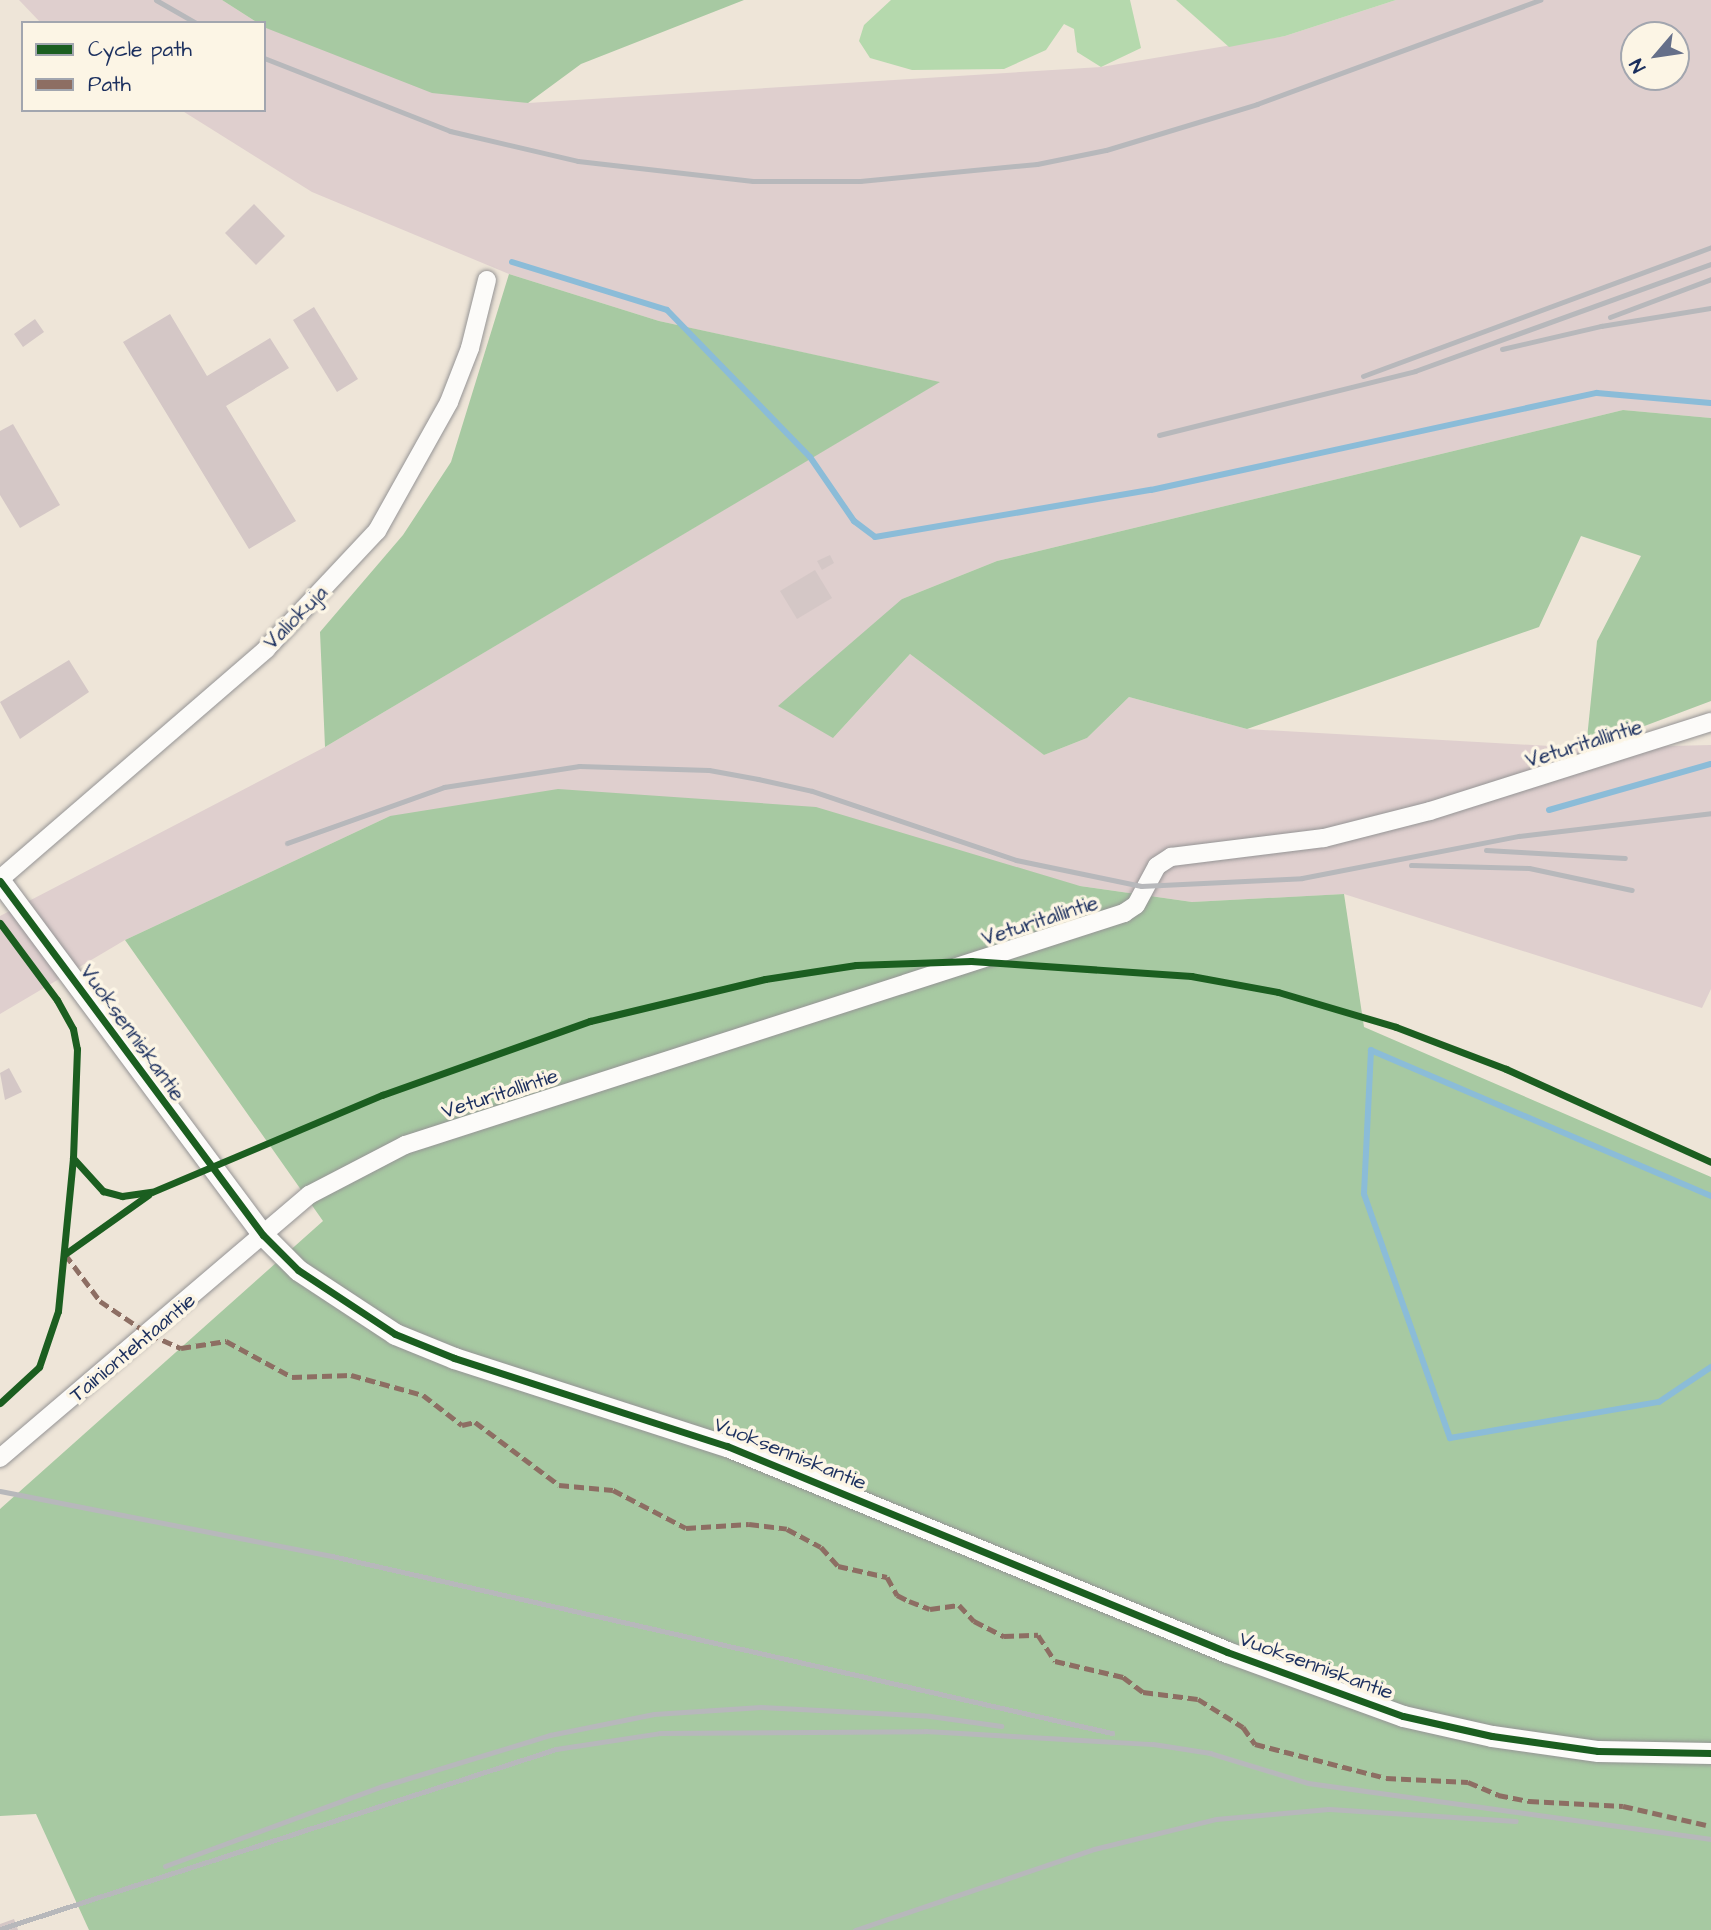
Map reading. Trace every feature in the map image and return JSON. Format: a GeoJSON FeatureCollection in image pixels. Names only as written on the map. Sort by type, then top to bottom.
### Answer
{"type":"FeatureCollection","features":[{"type":"Feature","properties":{"kind":"street","name":"Valiokuja"},"geometry":{"type":"LineString","coordinates":[[0,880],[266,649],[377,531],[449,402],[470,348],[486,280]]}},
{"type":"Feature","properties":{"kind":"street","name":"Veturitallintie"},"geometry":{"type":"LineString","coordinates":[[263,1235],[309,1195],[366,1163],[450,1128],[1124,913],[1136,905],[1157,866],[1171,857],[1337,835],[1430,811],[1711,722]]}},
{"type":"Feature","properties":{"kind":"street","name":"Vuoksenniskantie"},"geometry":{"type":"LineString","coordinates":[[0,880],[263,1235],[298,1270],[395,1334],[454,1357],[727,1446],[1227,1652],[1403,1716],[1492,1736],[1598,1751],[1711,1753]]}},
{"type":"Feature","properties":{"kind":"street","name":"Tainiontehtaantie"},"geometry":{"type":"LineString","coordinates":[[0,1458],[263,1235]]}},
{"type":"Feature","properties":{"kind":"shaded area"},"geometry":{"type":"Polygon","coordinates":[[[19,0],[222,0],[255,21],[39,21],[19,0]]]}},
{"type":"Feature","properties":{"kind":"shaded area"},"geometry":{"type":"Polygon","coordinates":[[[1396,0],[1711,0],[1711,418],[1623,410],[997,561],[902,599],[833,738],[910,654],[1044,755],[1087,738],[1129,697],[1247,729],[1586,748],[1711,745],[1711,989],[1702,1008],[1344,894],[1192,902],[1080,886],[390,816],[125,940],[0,1014],[0,916],[325,747],[939,382],[659,321],[509,274],[312,192],[184,112],[266,112],[266,28],[528,103],[1101,67],[1285,36],[1396,0]]]}},
{"type":"Feature","properties":{"kind":"green space"},"geometry":{"type":"Polygon","coordinates":[[[222,0],[744,0],[581,64],[528,103],[432,93],[266,28],[266,21],[255,21],[222,0]]]}},
{"type":"Feature","properties":{"kind":"green space"},"geometry":{"type":"Polygon","coordinates":[[[891,0],[1130,0],[1141,48],[1101,67],[1077,52],[1074,29],[1064,24],[1046,50],[1004,69],[912,70],[870,58],[859,41],[864,25],[891,0]]]}},
{"type":"Feature","properties":{"kind":"green space"},"geometry":{"type":"Polygon","coordinates":[[[1176,0],[1396,0],[1285,36],[1229,47],[1176,0]]]}},
{"type":"Feature","properties":{"kind":"green space"},"geometry":{"type":"Polygon","coordinates":[[[509,274],[659,321],[940,382],[325,747],[320,632],[403,535],[451,462],[509,274]]]}},
{"type":"Feature","properties":{"kind":"green space"},"geometry":{"type":"Polygon","coordinates":[[[1623,410],[1711,418],[1711,701],[1586,748],[1597,641],[1641,556],[1581,536],[1539,627],[1247,729],[1129,697],[1087,738],[1044,755],[910,654],[833,738],[778,706],[902,599],[997,561],[1623,410]]]}},
{"type":"Feature","properties":{"kind":"green space"},"geometry":{"type":"Polygon","coordinates":[[[558,789],[816,807],[1080,886],[1192,902],[1344,894],[1364,1027],[1711,1177],[1711,1930],[89,1930],[36,1814],[0,1816],[0,1509],[323,1221],[125,940],[390,816],[558,789]]]}},
{"type":"Feature","properties":{"kind":"building"},"geometry":{"type":"Polygon","coordinates":[[[254,204],[285,236],[256,265],[225,233],[254,204]]]}},
{"type":"Feature","properties":{"kind":"building"},"geometry":{"type":"Polygon","coordinates":[[[314,307],[358,379],[337,392],[293,320],[314,307]]]}},
{"type":"Feature","properties":{"kind":"building"},"geometry":{"type":"Polygon","coordinates":[[[170,314],[207,376],[270,338],[289,368],[226,406],[296,521],[249,549],[123,342],[170,314]]]}},
{"type":"Feature","properties":{"kind":"building"},"geometry":{"type":"Polygon","coordinates":[[[35,319],[44,332],[23,347],[14,334],[35,319]]]}},
{"type":"Feature","properties":{"kind":"building"},"geometry":{"type":"Polygon","coordinates":[[[13,424],[60,505],[20,528],[0,495],[0,431],[13,424]]]}},
{"type":"Feature","properties":{"kind":"building"},"geometry":{"type":"Polygon","coordinates":[[[830,555],[834,563],[822,570],[817,561],[830,555]]]}},
{"type":"Feature","properties":{"kind":"building"},"geometry":{"type":"Polygon","coordinates":[[[815,570],[832,598],[797,619],[780,591],[815,570]]]}},
{"type":"Feature","properties":{"kind":"building"},"geometry":{"type":"Polygon","coordinates":[[[69,660],[89,692],[20,739],[0,702],[69,660]]]}},
{"type":"Feature","properties":{"kind":"building"},"geometry":{"type":"Polygon","coordinates":[[[9,1068],[22,1092],[5,1100],[0,1073],[9,1068]]]}},
{"type":"Feature","properties":{"kind":"building"},"geometry":{"type":"Polygon","coordinates":[[[14,1919],[18,1930],[0,1930],[0,1924],[14,1919]]]}},
{"type":"Feature","properties":{"kind":"waterway"},"geometry":{"type":"LineString","coordinates":[[512,262],[667,310],[810,457],[854,521],[875,537],[1151,490],[1597,393],[1711,403]]}},
{"type":"Feature","properties":{"kind":"waterway"},"geometry":{"type":"LineString","coordinates":[[1549,810],[1711,764]]}},
{"type":"Feature","properties":{"kind":"waterway"},"geometry":{"type":"LineString","coordinates":[[1711,1196],[1371,1050],[1364,1194],[1450,1438],[1659,1402],[1711,1367]]}},
{"type":"Feature","properties":{"kind":"railway"},"geometry":{"type":"LineString","coordinates":[[156,0],[193,21]]}},
{"type":"Feature","properties":{"kind":"railway"},"geometry":{"type":"LineString","coordinates":[[266,59],[450,131],[578,161],[753,181],[860,181],[1037,164],[1106,150],[1257,104],[1540,0]]}},
{"type":"Feature","properties":{"kind":"railway"},"geometry":{"type":"LineString","coordinates":[[1363,376],[1711,247]]}},
{"type":"Feature","properties":{"kind":"railway"},"geometry":{"type":"LineString","coordinates":[[1159,435],[1415,371],[1711,264]]}},
{"type":"Feature","properties":{"kind":"railway"},"geometry":{"type":"LineString","coordinates":[[1610,317],[1711,279]]}},
{"type":"Feature","properties":{"kind":"railway"},"geometry":{"type":"LineString","coordinates":[[1502,349],[1601,326],[1711,308]]}},
{"type":"Feature","properties":{"kind":"railway"},"geometry":{"type":"LineString","coordinates":[[287,843],[444,787],[579,766],[709,770],[758,779],[812,791],[1016,860],[1141,886],[1302,878],[1519,836],[1711,813]]}},
{"type":"Feature","properties":{"kind":"railway"},"geometry":{"type":"LineString","coordinates":[[1486,850],[1625,858]]}},
{"type":"Feature","properties":{"kind":"railway"},"geometry":{"type":"LineString","coordinates":[[1411,865],[1529,868],[1632,890]]}},
{"type":"Feature","properties":{"kind":"railway"},"geometry":{"type":"LineString","coordinates":[[0,1491],[332,1556],[1112,1733]]}},
{"type":"Feature","properties":{"kind":"railway"},"geometry":{"type":"LineString","coordinates":[[165,1866],[383,1786],[550,1735],[654,1714],[761,1707],[930,1716],[1001,1726]]}},
{"type":"Feature","properties":{"kind":"railway"},"geometry":{"type":"LineString","coordinates":[[0,1929],[556,1749],[660,1733],[925,1731],[1153,1744],[1210,1753],[1308,1783],[1711,1839]]}},
{"type":"Feature","properties":{"kind":"railway"},"geometry":{"type":"LineString","coordinates":[[855,1930],[1094,1849],[1216,1819],[1329,1809],[1516,1821]]}},
{"type":"Feature","properties":{"kind":"marked path"},"geometry":{"type":"LineString","coordinates":[[65,1254],[100,1301],[149,1334],[181,1348],[226,1341],[292,1377],[351,1375],[423,1395],[462,1425],[475,1422],[559,1485],[613,1490],[686,1528],[749,1524],[787,1529],[821,1547],[838,1566],[887,1577],[897,1595],[909,1601],[930,1609],[959,1605],[974,1621],[1004,1636],[1038,1635],[1055,1661],[1123,1677],[1143,1692],[1198,1699],[1243,1727],[1255,1744],[1386,1778],[1468,1782],[1498,1795],[1529,1801],[1623,1806],[1711,1826]]}},
{"type":"Feature","properties":{"kind":"cycle path"},"geometry":{"type":"LineString","coordinates":[[0,881],[263,1235],[298,1270],[395,1334],[454,1358],[727,1446],[1227,1652],[1403,1716],[1492,1736],[1598,1751],[1711,1753]]}},
{"type":"Feature","properties":{"kind":"cycle path"},"geometry":{"type":"LineString","coordinates":[[0,923],[57,1000],[73,1029],[77,1049],[73,1158],[58,1311],[39,1367],[0,1403]]}},
{"type":"Feature","properties":{"kind":"cycle path"},"geometry":{"type":"LineString","coordinates":[[73,1158],[103,1191],[122,1196],[152,1192],[382,1095],[590,1021],[765,979],[856,965],[971,961],[1191,976],[1278,992],[1396,1027],[1506,1069],[1711,1162]]}},
{"type":"Feature","properties":{"kind":"cycle path"},"geometry":{"type":"LineString","coordinates":[[65,1254],[148,1195]]}}]}
